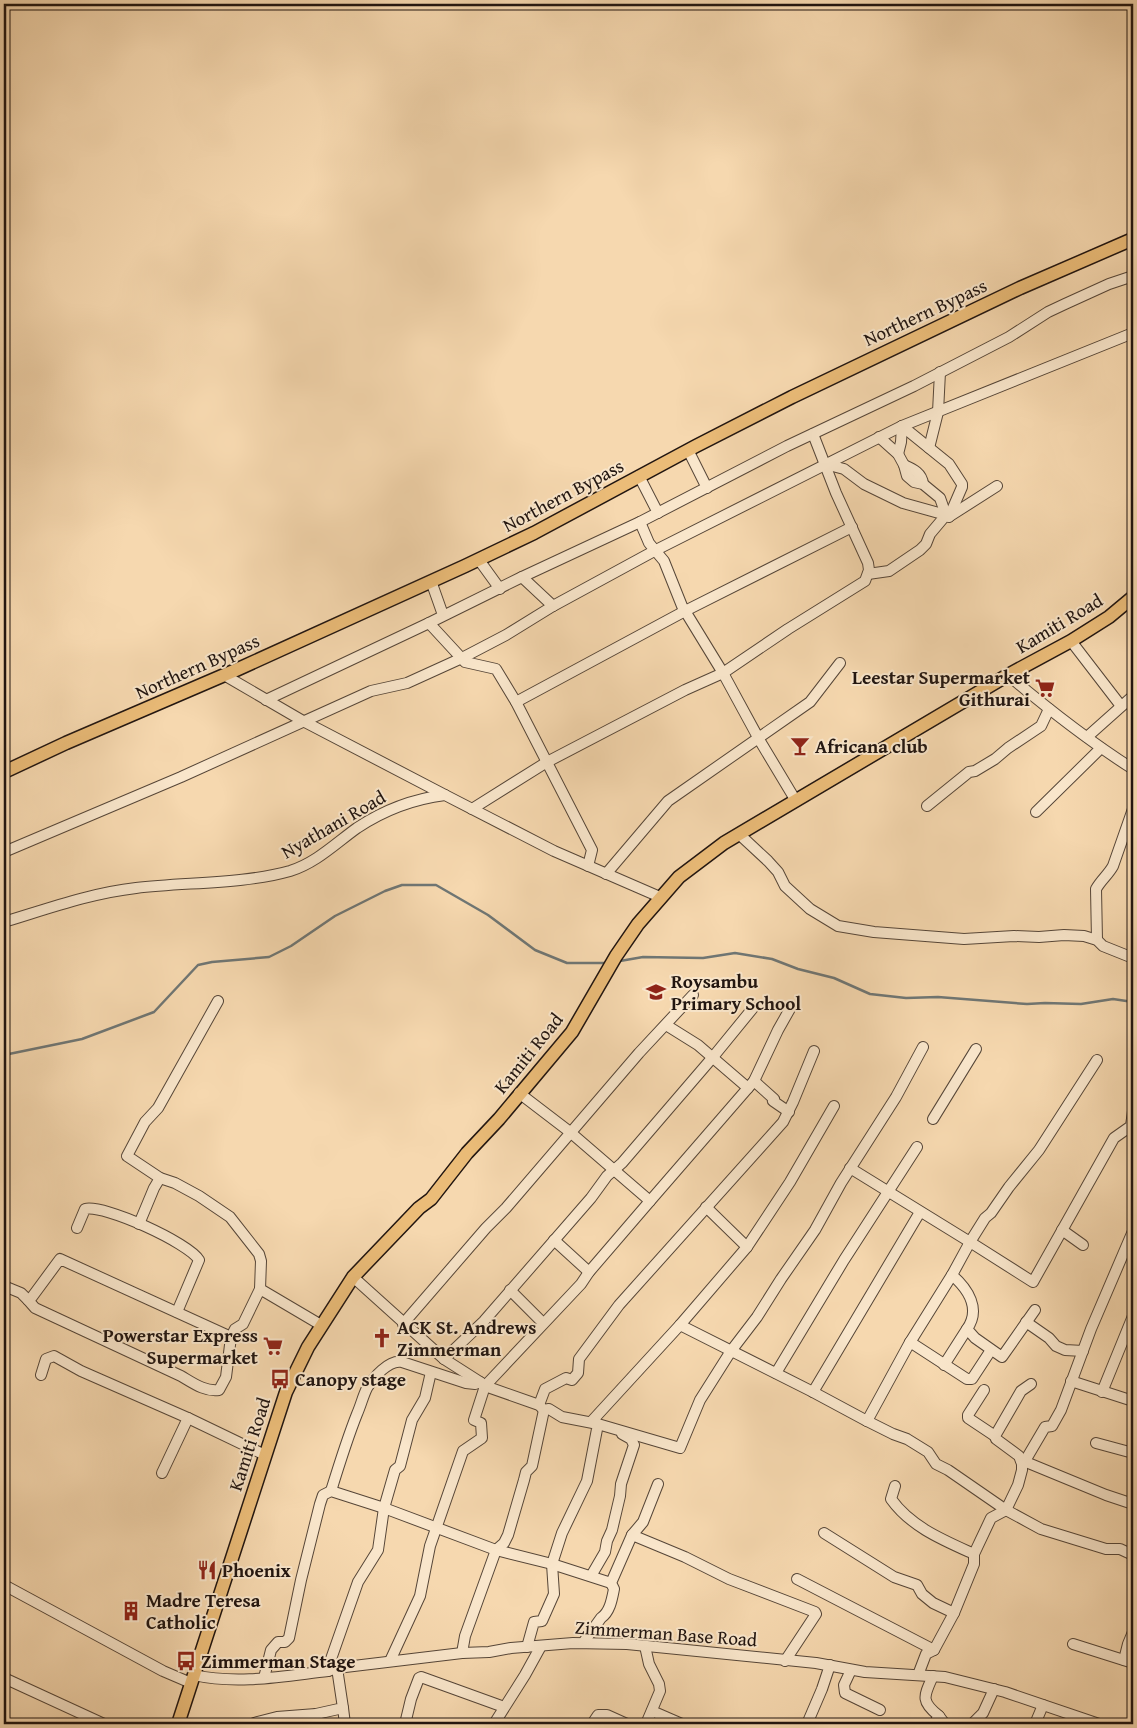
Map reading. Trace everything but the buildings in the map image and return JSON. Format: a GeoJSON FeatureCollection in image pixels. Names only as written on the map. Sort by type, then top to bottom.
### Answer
{"type":"FeatureCollection","features":[{"type":"Feature","properties":{"kind":"main road","name":"Northern Bypass"},"geometry":{"type":"LineString","coordinates":[[4,772],[479,560],[792,397],[1020,288],[1133,239]]}},
{"type":"Feature","properties":{"kind":"main road","name":"Kamiti Road"},"geometry":{"type":"LineString","coordinates":[[178,1724],[265,1456],[292,1378],[308,1347],[353,1277],[431,1199],[467,1153],[572,1032],[616,956],[660,897],[679,876],[702,858],[739,834],[1008,675],[1071,641],[1109,617],[1133,597]]}},
{"type":"Feature","properties":{"kind":"street"},"geometry":{"type":"LineString","coordinates":[[266,700],[640,522],[1009,337],[1048,312],[1109,284],[1133,276]]}},
{"type":"Feature","properties":{"kind":"street"},"geometry":{"type":"LineString","coordinates":[[4,852],[181,777],[370,691],[406,683],[462,658],[656,550],[879,437],[1133,333]]}},
{"type":"Feature","properties":{"kind":"street"},"geometry":{"type":"LineString","coordinates":[[929,448],[938,412],[940,372]]}},
{"type":"Feature","properties":{"kind":"street"},"geometry":{"type":"LineString","coordinates":[[902,426],[949,464],[962,484],[960,494],[948,516]]}},
{"type":"Feature","properties":{"kind":"street"},"geometry":{"type":"LineString","coordinates":[[898,454],[902,426]]}},
{"type":"Feature","properties":{"kind":"street"},"geometry":{"type":"LineString","coordinates":[[472,809],[548,762],[685,690],[723,673],[865,580],[868,574],[868,563],[813,434]]}},
{"type":"Feature","properties":{"kind":"street"},"geometry":{"type":"LineString","coordinates":[[879,437],[898,454],[907,476],[914,482],[923,484],[940,498],[948,516]]}},
{"type":"Feature","properties":{"kind":"street"},"geometry":{"type":"LineString","coordinates":[[688,450],[707,488]]}},
{"type":"Feature","properties":{"kind":"street"},"geometry":{"type":"LineString","coordinates":[[825,464],[844,469],[864,484],[903,503],[948,516]]}},
{"type":"Feature","properties":{"kind":"street"},"geometry":{"type":"LineString","coordinates":[[639,476],[658,513]]}},
{"type":"Feature","properties":{"kind":"street"},"geometry":{"type":"LineString","coordinates":[[868,574],[889,570],[920,550],[926,544],[930,534],[948,516],[997,486]]}},
{"type":"Feature","properties":{"kind":"street"},"geometry":{"type":"LineString","coordinates":[[640,522],[649,543],[664,561],[685,612],[723,673],[758,738],[796,801]]}},
{"type":"Feature","properties":{"kind":"street"},"geometry":{"type":"LineString","coordinates":[[516,702],[685,612],[852,527]]}},
{"type":"Feature","properties":{"kind":"street"},"geometry":{"type":"LineString","coordinates":[[479,560],[500,588]]}},
{"type":"Feature","properties":{"kind":"street"},"geometry":{"type":"LineString","coordinates":[[522,577],[553,606]]}},
{"type":"Feature","properties":{"kind":"street"},"geometry":{"type":"LineString","coordinates":[[431,581],[443,615]]}},
{"type":"Feature","properties":{"kind":"street"},"geometry":{"type":"LineString","coordinates":[[429,623],[465,662],[496,669],[548,762],[592,850],[588,866]]}},
{"type":"Feature","properties":{"kind":"street"},"geometry":{"type":"LineString","coordinates":[[1071,641],[1121,706]]}},
{"type":"Feature","properties":{"kind":"street"},"geometry":{"type":"LineString","coordinates":[[606,874],[668,801],[810,702],[840,663]]}},
{"type":"Feature","properties":{"kind":"street"},"geometry":{"type":"LineString","coordinates":[[224,675],[303,721],[554,851],[660,897]]}},
{"type":"Feature","properties":{"kind":"street"},"geometry":{"type":"LineString","coordinates":[[1008,675],[1100,748],[1133,769]]}},
{"type":"Feature","properties":{"kind":"street"},"geometry":{"type":"LineString","coordinates":[[1087,737],[1133,696]]}},
{"type":"Feature","properties":{"kind":"street"},"geometry":{"type":"LineString","coordinates":[[927,806],[969,772],[975,771],[995,759],[1041,726],[1049,709]]}},
{"type":"Feature","properties":{"kind":"street"},"geometry":{"type":"LineString","coordinates":[[1036,812],[1100,748]]}},
{"type":"Feature","properties":{"kind":"street","name":"Nyathani Road"},"geometry":{"type":"LineString","coordinates":[[4,922],[88,896],[155,886],[243,879],[293,870],[323,854],[382,813],[426,797],[445,795]]}},
{"type":"Feature","properties":{"kind":"street"},"geometry":{"type":"LineString","coordinates":[[1097,940],[1096,889],[1100,881],[1110,872],[1113,866],[1133,809]]}},
{"type":"Feature","properties":{"kind":"street"},"geometry":{"type":"LineString","coordinates":[[739,834],[768,861],[778,872],[785,886],[810,910],[838,926],[874,932],[964,939],[1014,936],[1038,937],[1064,934],[1084,936],[1097,940],[1103,946],[1133,958]]}},
{"type":"Feature","properties":{"kind":"street"},"geometry":{"type":"LineString","coordinates":[[403,1324],[639,1053],[693,996]]}},
{"type":"Feature","properties":{"kind":"street"},"geometry":{"type":"LineString","coordinates":[[4,1286],[21,1294],[35,1308],[203,1388],[212,1391],[219,1390],[226,1378],[231,1337],[235,1329],[243,1324],[260,1289],[262,1261],[259,1254],[230,1217],[199,1196],[175,1183],[160,1178],[129,1158],[128,1154],[145,1122],[158,1108],[218,1002]]}},
{"type":"Feature","properties":{"kind":"street"},"geometry":{"type":"LineString","coordinates":[[390,1661],[420,1596],[430,1546],[463,1451],[482,1438],[481,1423],[474,1420],[483,1384],[582,1284],[589,1272],[751,1085],[791,1007]]}},
{"type":"Feature","properties":{"kind":"street"},"geometry":{"type":"LineString","coordinates":[[444,1359],[484,1321],[613,1170],[622,1163],[713,1058],[753,1008]]}},
{"type":"Feature","properties":{"kind":"street"},"geometry":{"type":"LineString","coordinates":[[666,1025],[698,1045],[708,1055],[774,1099],[773,1101],[789,1112]]}},
{"type":"Feature","properties":{"kind":"street"},"geometry":{"type":"LineString","coordinates":[[353,1277],[444,1359],[483,1384],[541,1408],[549,1408],[562,1417],[595,1423],[680,1448],[700,1400],[731,1351],[758,1317],[780,1279],[815,1230],[850,1168],[896,1097],[923,1047]]}},
{"type":"Feature","properties":{"kind":"street"},"geometry":{"type":"LineString","coordinates":[[933,1118],[976,1049]]}},
{"type":"Feature","properties":{"kind":"street"},"geometry":{"type":"LineString","coordinates":[[462,1653],[465,1636],[496,1550],[504,1543],[508,1535],[526,1472],[532,1466],[545,1389],[566,1378],[572,1380],[578,1374],[579,1360],[608,1318],[632,1288],[783,1122],[814,1051]]}},
{"type":"Feature","properties":{"kind":"street"},"geometry":{"type":"LineString","coordinates":[[867,1421],[910,1342],[985,1218],[991,1213],[1039,1150],[1097,1060]]}},
{"type":"Feature","properties":{"kind":"street"},"geometry":{"type":"LineString","coordinates":[[519,1093],[570,1132],[650,1201]]}},
{"type":"Feature","properties":{"kind":"street"},"geometry":{"type":"LineString","coordinates":[[527,1646],[534,1622],[542,1621],[554,1594],[552,1564],[562,1534],[587,1481],[595,1423],[747,1247],[790,1182],[834,1106]]}},
{"type":"Feature","properties":{"kind":"street"},"geometry":{"type":"LineString","coordinates":[[850,1168],[1033,1282],[1114,1138],[1131,1126],[1133,1111]]}},
{"type":"Feature","properties":{"kind":"street"},"geometry":{"type":"LineString","coordinates":[[776,1373],[917,1147]]}},
{"type":"Feature","properties":{"kind":"street"},"geometry":{"type":"LineString","coordinates":[[139,1224],[160,1178]]}},
{"type":"Feature","properties":{"kind":"street"},"geometry":{"type":"LineString","coordinates":[[706,1207],[747,1247]]}},
{"type":"Feature","properties":{"kind":"street"},"geometry":{"type":"LineString","coordinates":[[77,1228],[85,1209],[99,1209],[139,1224],[188,1248],[199,1260],[177,1312]]}},
{"type":"Feature","properties":{"kind":"street"},"geometry":{"type":"LineString","coordinates":[[813,1392],[920,1212]]}},
{"type":"Feature","properties":{"kind":"street"},"geometry":{"type":"LineString","coordinates":[[1062,1230],[1083,1245]]}},
{"type":"Feature","properties":{"kind":"street"},"geometry":{"type":"LineString","coordinates":[[918,1675],[926,1654],[934,1650],[954,1613],[974,1564],[974,1554],[991,1518],[1006,1510],[1018,1484],[1023,1460],[1045,1427],[1052,1426],[1060,1410],[1133,1233]]}},
{"type":"Feature","properties":{"kind":"street"},"geometry":{"type":"LineString","coordinates":[[554,1240],[589,1272]]}},
{"type":"Feature","properties":{"kind":"street"},"geometry":{"type":"LineString","coordinates":[[28,1300],[60,1259],[231,1337]]}},
{"type":"Feature","properties":{"kind":"street"},"geometry":{"type":"LineString","coordinates":[[944,1365],[970,1325],[973,1308],[972,1300],[964,1286],[952,1275]]}},
{"type":"Feature","properties":{"kind":"street"},"geometry":{"type":"LineString","coordinates":[[260,1289],[321,1325]]}},
{"type":"Feature","properties":{"kind":"street"},"geometry":{"type":"LineString","coordinates":[[510,1290],[543,1323]]}},
{"type":"Feature","properties":{"kind":"street"},"geometry":{"type":"LineString","coordinates":[[967,1329],[975,1338],[1002,1357],[1035,1310]]}},
{"type":"Feature","properties":{"kind":"street"},"geometry":{"type":"LineString","coordinates":[[1102,1392],[1133,1316]]}},
{"type":"Feature","properties":{"kind":"street"},"geometry":{"type":"LineString","coordinates":[[1026,1322],[1049,1338],[1056,1346],[1065,1350],[1083,1351]]}},
{"type":"Feature","properties":{"kind":"street"},"geometry":{"type":"LineString","coordinates":[[680,1325],[906,1439],[928,1452],[936,1464],[948,1470],[1006,1510],[1041,1530],[1106,1549],[1120,1549],[1133,1555]]}},
{"type":"Feature","properties":{"kind":"street"},"geometry":{"type":"LineString","coordinates":[[910,1342],[967,1380],[972,1379],[991,1350]]}},
{"type":"Feature","properties":{"kind":"street"},"geometry":{"type":"LineString","coordinates":[[41,1375],[46,1359],[54,1356],[80,1371],[188,1418],[265,1456]]}},
{"type":"Feature","properties":{"kind":"street"},"geometry":{"type":"LineString","coordinates":[[264,1678],[271,1650],[278,1642],[285,1642],[289,1638],[320,1504],[323,1495],[331,1490],[347,1440],[372,1381],[388,1366],[397,1361],[471,1384],[483,1384]]}},
{"type":"Feature","properties":{"kind":"street"},"geometry":{"type":"LineString","coordinates":[[345,1724],[331,1659],[358,1582],[378,1550],[384,1508],[395,1470],[400,1466],[412,1420],[425,1398],[431,1372]]}},
{"type":"Feature","properties":{"kind":"street"},"geometry":{"type":"LineString","coordinates":[[1071,1381],[1133,1401]]}},
{"type":"Feature","properties":{"kind":"street"},"geometry":{"type":"LineString","coordinates":[[995,1436],[1021,1391],[1031,1384]]}},
{"type":"Feature","properties":{"kind":"street"},"geometry":{"type":"LineString","coordinates":[[984,1390],[968,1418],[995,1436],[996,1439],[1023,1460],[1106,1495],[1133,1504]]}},
{"type":"Feature","properties":{"kind":"street"},"geometry":{"type":"LineString","coordinates":[[162,1473],[188,1418]]}},
{"type":"Feature","properties":{"kind":"street"},"geometry":{"type":"LineString","coordinates":[[590,1576],[605,1552],[620,1496],[621,1484],[634,1445],[626,1436],[595,1423]]}},
{"type":"Feature","properties":{"kind":"street"},"geometry":{"type":"LineString","coordinates":[[1096,1443],[1133,1453]]}},
{"type":"Feature","properties":{"kind":"street"},"geometry":{"type":"LineString","coordinates":[[611,1583],[632,1535],[643,1522],[658,1484]]}},
{"type":"Feature","properties":{"kind":"street"},"geometry":{"type":"LineString","coordinates":[[895,1486],[891,1499],[913,1522],[945,1541],[974,1554]]}},
{"type":"Feature","properties":{"kind":"street"},"geometry":{"type":"LineString","coordinates":[[331,1490],[496,1550],[552,1564],[611,1583],[614,1589],[610,1606],[582,1643]]}},
{"type":"Feature","properties":{"kind":"street"},"geometry":{"type":"LineString","coordinates":[[824,1533],[894,1577],[916,1585],[922,1594],[933,1603],[954,1613]]}},
{"type":"Feature","properties":{"kind":"street"},"geometry":{"type":"LineString","coordinates":[[632,1535],[685,1557],[729,1579],[815,1612],[816,1614],[786,1660]]}},
{"type":"Feature","properties":{"kind":"street"},"geometry":{"type":"LineString","coordinates":[[797,1578],[934,1650]]}},
{"type":"Feature","properties":{"kind":"street","name":"Zimmerman Base Road"},"geometry":{"type":"LineString","coordinates":[[4,1585],[163,1671],[193,1679],[241,1680],[264,1678],[390,1661],[489,1652],[527,1646],[582,1643],[646,1646],[830,1665],[851,1670],[945,1677],[994,1689],[1099,1724]]}},
{"type":"Feature","properties":{"kind":"street"},"geometry":{"type":"LineString","coordinates":[[1073,1644],[1128,1662],[1128,1644],[1133,1632]]}},
{"type":"Feature","properties":{"kind":"street"},"geometry":{"type":"LineString","coordinates":[[494,1724],[541,1646]]}},
{"type":"Feature","properties":{"kind":"street"},"geometry":{"type":"LineString","coordinates":[[646,1646],[649,1664],[660,1684],[660,1691],[646,1724]]}},
{"type":"Feature","properties":{"kind":"street"},"geometry":{"type":"LineString","coordinates":[[807,1724],[830,1665]]}},
{"type":"Feature","properties":{"kind":"street"},"geometry":{"type":"LineString","coordinates":[[851,1670],[844,1685],[845,1693],[880,1710]]}},
{"type":"Feature","properties":{"kind":"street"},"geometry":{"type":"LineString","coordinates":[[933,1676],[924,1698],[936,1720],[945,1724]]}},
{"type":"Feature","properties":{"kind":"street"},"geometry":{"type":"LineString","coordinates":[[405,1724],[411,1699],[421,1677],[504,1707]]}},
{"type":"Feature","properties":{"kind":"street"},"geometry":{"type":"LineString","coordinates":[[4,1678],[104,1724]]}},
{"type":"Feature","properties":{"kind":"street"},"geometry":{"type":"LineString","coordinates":[[972,1724],[983,1713],[994,1689]]}},
{"type":"Feature","properties":{"kind":"street"},"geometry":{"type":"LineString","coordinates":[[1035,1724],[1043,1705]]}},
{"type":"Feature","properties":{"kind":"street"},"geometry":{"type":"LineString","coordinates":[[254,1723],[277,1717],[315,1719],[343,1708]]}},
{"type":"Feature","properties":{"kind":"street"},"geometry":{"type":"LineString","coordinates":[[652,1712],[682,1724]]}},
{"type":"Feature","properties":{"kind":"street"},"geometry":{"type":"LineString","coordinates":[[592,1724],[598,1715],[602,1714],[627,1724]]}},
{"type":"Feature","properties":{"kind":"waterway"},"geometry":{"type":"LineString","coordinates":[[4,1055],[82,1039],[154,1012],[198,965],[269,957],[291,946],[335,916],[385,891],[402,885],[436,885],[488,915],[535,950],[567,963],[604,963]]}},
{"type":"Feature","properties":{"kind":"waterway"},"geometry":{"type":"LineString","coordinates":[[620,961],[643,957],[703,958],[735,953],[772,959],[798,969],[834,978],[870,994],[906,998],[938,997],[1027,1004],[1081,1004],[1113,999],[1133,1002]]}},
{"type":"Feature","properties":{"kind":"place","name":"Leestar Supermarket Githurai"},"geometry":{"type":"Point","coordinates":[1045,688]}},
{"type":"Feature","properties":{"kind":"place","name":"Africana club"},"geometry":{"type":"Point","coordinates":[800,746]}},
{"type":"Feature","properties":{"kind":"place","name":"Roysambu Primary School"},"geometry":{"type":"Point","coordinates":[656,992]}},
{"type":"Feature","properties":{"kind":"place","name":"ACK St. Andrews Zimmerman"},"geometry":{"type":"Point","coordinates":[382,1338]}},
{"type":"Feature","properties":{"kind":"place","name":"Powerstar Express Supermarket"},"geometry":{"type":"Point","coordinates":[273,1346]}},
{"type":"Feature","properties":{"kind":"place","name":"Canopy stage"},"geometry":{"type":"Point","coordinates":[280,1379]}},
{"type":"Feature","properties":{"kind":"place","name":"Phoenix"},"geometry":{"type":"Point","coordinates":[207,1570]}},
{"type":"Feature","properties":{"kind":"place","name":"Madre Teresa Catholic"},"geometry":{"type":"Point","coordinates":[131,1611]}},
{"type":"Feature","properties":{"kind":"place","name":"Zimmerman Stage"},"geometry":{"type":"Point","coordinates":[186,1661]}}]}
